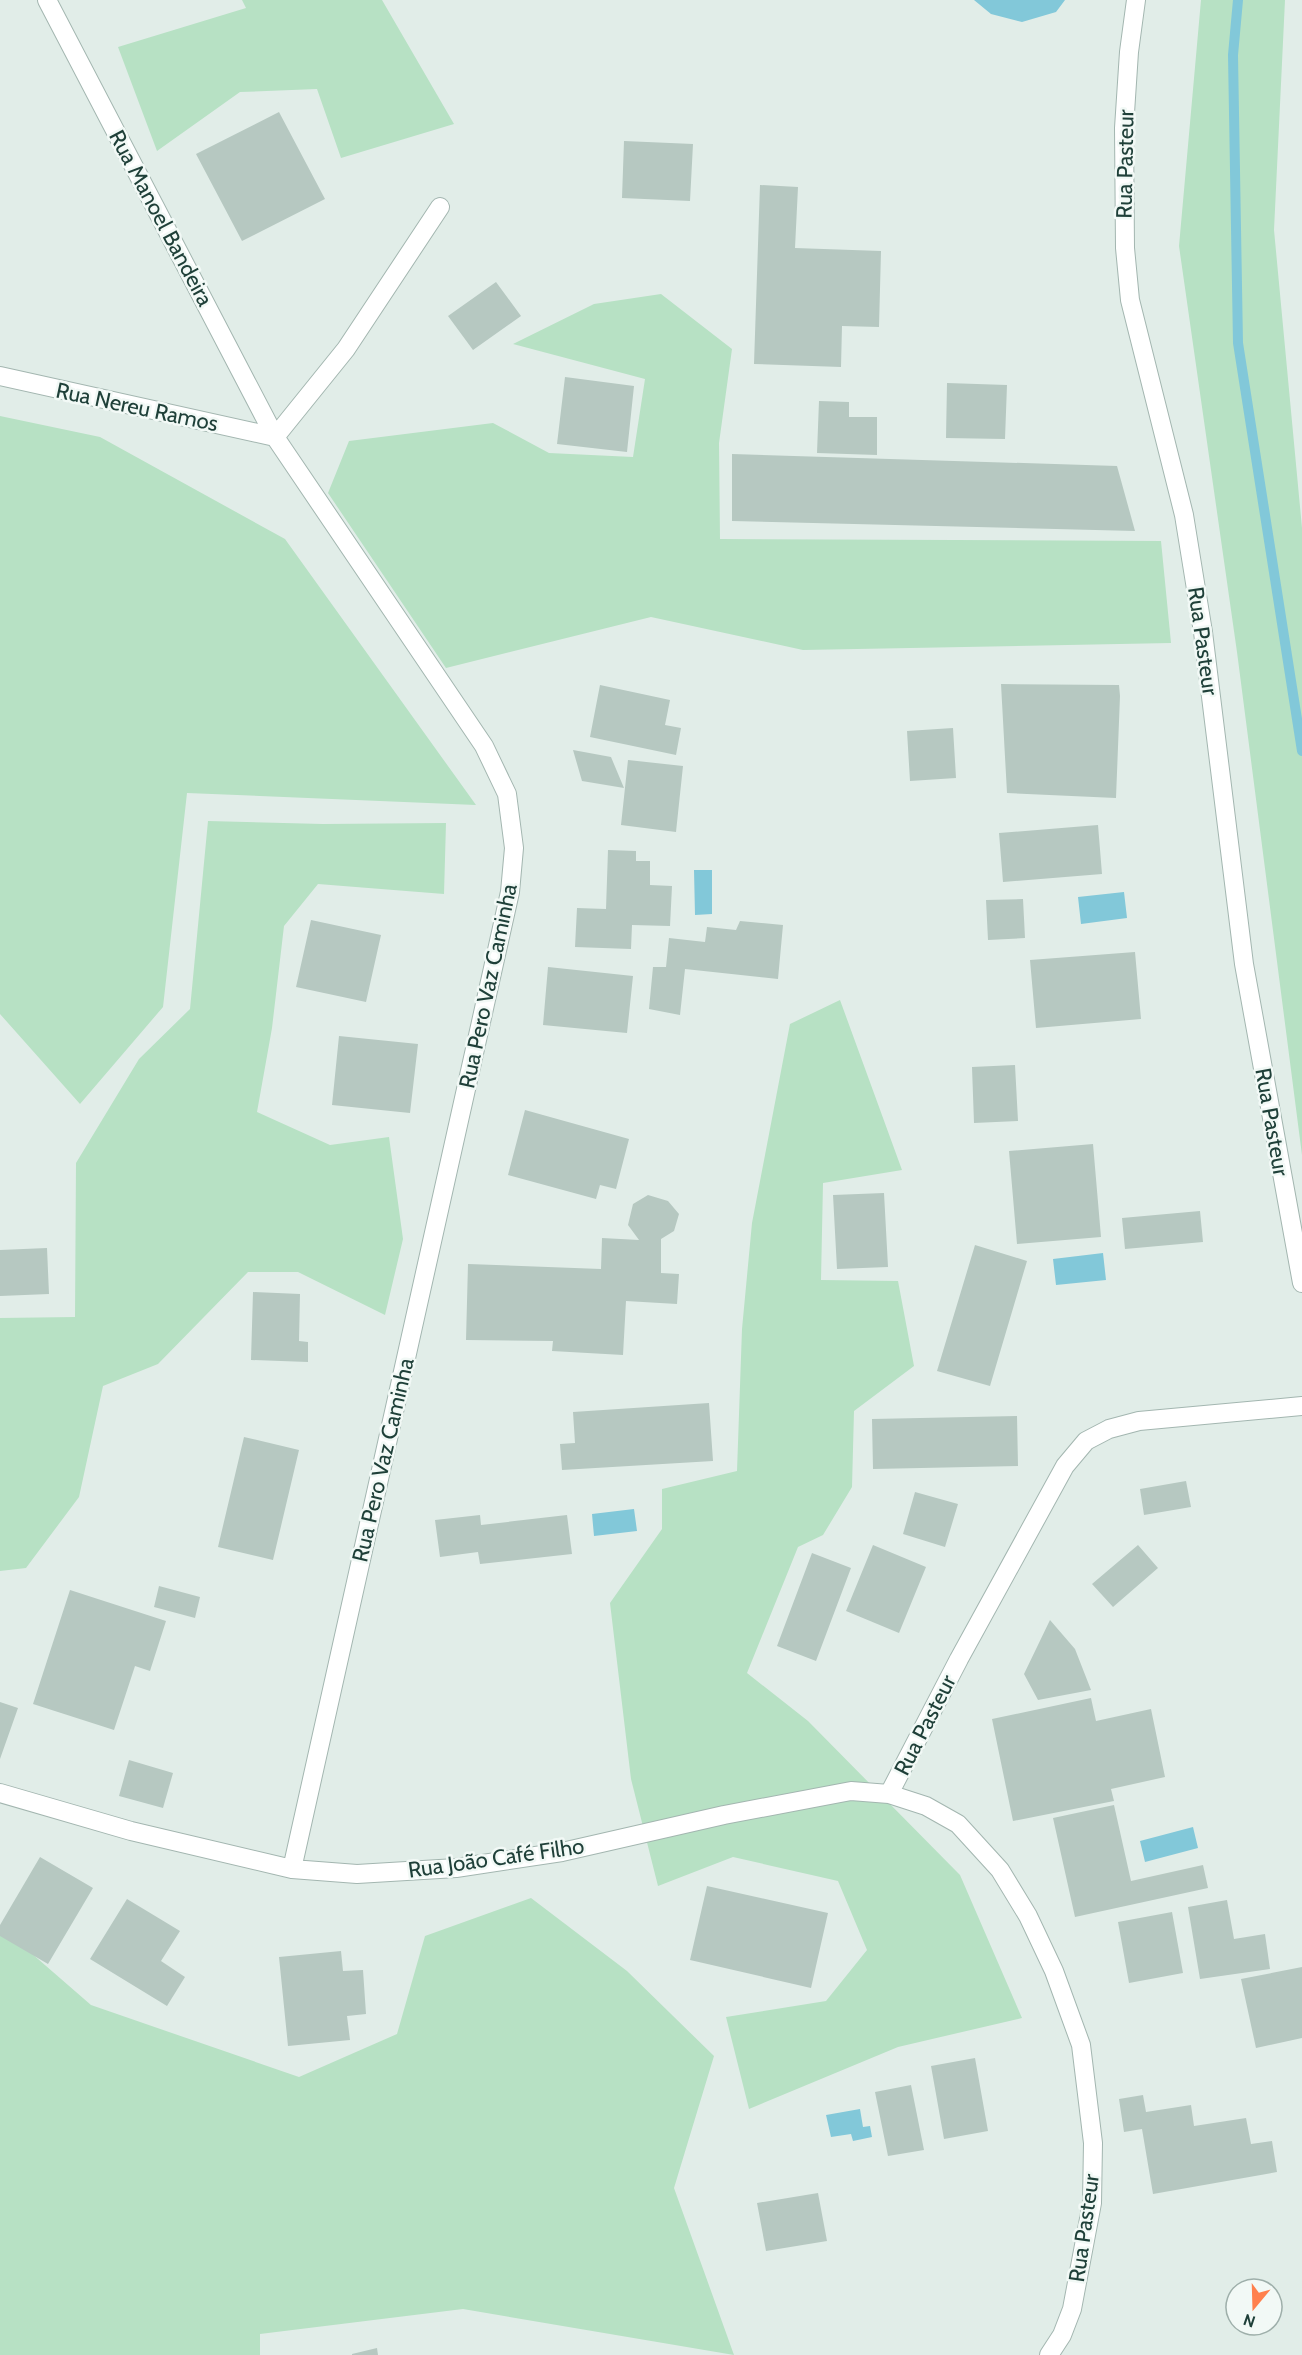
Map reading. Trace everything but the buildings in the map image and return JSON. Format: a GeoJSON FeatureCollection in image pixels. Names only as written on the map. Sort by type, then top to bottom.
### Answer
{"type":"FeatureCollection","features":[{"type":"Feature","properties":{"kind":"street","name":"Rua Manoel Bandeira"},"geometry":{"type":"LineString","coordinates":[[46,0],[274,437]]}},
{"type":"Feature","properties":{"kind":"street","name":"Rua Pasteur"},"geometry":{"type":"LineString","coordinates":[[1136,0],[1129,52],[1124,128],[1125,248],[1130,300],[1184,514],[1203,632],[1244,964],[1302,1283]]}},
{"type":"Feature","properties":{"kind":"street"},"geometry":{"type":"LineString","coordinates":[[274,437],[346,349],[440,207]]}},
{"type":"Feature","properties":{"kind":"street","name":"Rua Nereu Ramos"},"geometry":{"type":"LineString","coordinates":[[0,376],[274,437]]}},
{"type":"Feature","properties":{"kind":"street","name":"Rua Pero Vaz Caminha"},"geometry":{"type":"LineString","coordinates":[[274,437],[484,746],[507,794],[514,848],[510,892],[292,1869]]}},
{"type":"Feature","properties":{"kind":"street","name":"Rua Pasteur"},"geometry":{"type":"LineString","coordinates":[[1049,2355],[1062,2335],[1072,2309],[1092,2204],[1093,2143],[1081,2045],[1054,1971],[1028,1917],[1000,1870],[958,1824],[926,1806],[889,1794],[959,1659],[1059,1476],[1086,1441],[1109,1429],[1139,1421],[1302,1406]]}},
{"type":"Feature","properties":{"kind":"street","name":"Rua João Café Filho"},"geometry":{"type":"LineString","coordinates":[[0,1793],[131,1831],[292,1869],[357,1874],[456,1868],[562,1852],[724,1815],[851,1791],[889,1794]]}},
{"type":"Feature","properties":{"kind":"green space"},"geometry":{"type":"Polygon","coordinates":[[[242,0],[382,0],[454,124],[341,158],[317,89],[240,92],[157,151],[118,47],[246,8],[242,0]]]}},
{"type":"Feature","properties":{"kind":"green space"},"geometry":{"type":"Polygon","coordinates":[[[1201,0],[1285,0],[1274,230],[1302,528],[1302,1155],[1237,652],[1179,246],[1201,0]]]}},
{"type":"Feature","properties":{"kind":"green space"},"geometry":{"type":"Polygon","coordinates":[[[661,294],[732,349],[719,443],[720,539],[1161,541],[1171,643],[803,650],[651,617],[446,668],[328,493],[349,441],[493,423],[549,453],[633,457],[645,379],[513,344],[594,304],[661,294]]]}},
{"type":"Feature","properties":{"kind":"green space"},"geometry":{"type":"Polygon","coordinates":[[[0,416],[100,437],[285,539],[476,805],[187,793],[163,1007],[80,1104],[0,1014],[0,416]]]}},
{"type":"Feature","properties":{"kind":"green space"},"geometry":{"type":"Polygon","coordinates":[[[208,821],[323,824],[446,823],[444,894],[318,884],[284,926],[272,1028],[257,1112],[330,1145],[389,1137],[403,1239],[385,1315],[298,1272],[248,1272],[158,1364],[103,1386],[79,1497],[26,1568],[0,1571],[0,1318],[75,1317],[76,1163],[139,1059],[190,1009],[208,821]]]}},
{"type":"Feature","properties":{"kind":"green space"},"geometry":{"type":"Polygon","coordinates":[[[840,1000],[902,1170],[823,1183],[821,1280],[898,1281],[914,1366],[854,1411],[852,1487],[823,1535],[798,1547],[747,1673],[808,1721],[960,1875],[1022,2018],[898,2047],[749,2109],[726,2017],[826,2001],[867,1950],[838,1881],[733,1857],[658,1886],[631,1779],[610,1603],[662,1529],[662,1489],[737,1471],[742,1329],[752,1223],[790,1024],[840,1000]]]}},
{"type":"Feature","properties":{"kind":"green space"},"geometry":{"type":"Polygon","coordinates":[[[531,1898],[627,1971],[714,2056],[674,2188],[734,2355],[463,2309],[260,2334],[260,2355],[0,2355],[0,1926],[91,2005],[299,2077],[397,2034],[425,1936],[531,1898]]]}},
{"type":"Feature","properties":{"kind":"water"},"geometry":{"type":"Polygon","coordinates":[[[974,0],[1065,0],[1056,12],[1022,22],[991,14],[974,0]]]}},
{"type":"Feature","properties":{"kind":"water"},"geometry":{"type":"Polygon","coordinates":[[[694,870],[712,870],[712,914],[695,915],[694,870]]]}},
{"type":"Feature","properties":{"kind":"water"},"geometry":{"type":"Polygon","coordinates":[[[1124,892],[1127,918],[1081,924],[1078,897],[1124,892]]]}},
{"type":"Feature","properties":{"kind":"water"},"geometry":{"type":"Polygon","coordinates":[[[1103,1253],[1106,1280],[1056,1285],[1053,1259],[1103,1253]]]}},
{"type":"Feature","properties":{"kind":"water"},"geometry":{"type":"Polygon","coordinates":[[[634,1509],[637,1531],[594,1536],[592,1514],[634,1509]]]}},
{"type":"Feature","properties":{"kind":"water"},"geometry":{"type":"Polygon","coordinates":[[[1193,1827],[1198,1848],[1145,1862],[1140,1841],[1193,1827]]]}},
{"type":"Feature","properties":{"kind":"water"},"geometry":{"type":"Polygon","coordinates":[[[860,2109],[863,2127],[870,2126],[872,2137],[853,2141],[851,2134],[831,2137],[826,2115],[860,2109]]]}},
{"type":"Feature","properties":{"kind":"waterway"},"geometry":{"type":"LineString","coordinates":[[1238,0],[1233,55],[1238,343],[1302,751]]}}]}
